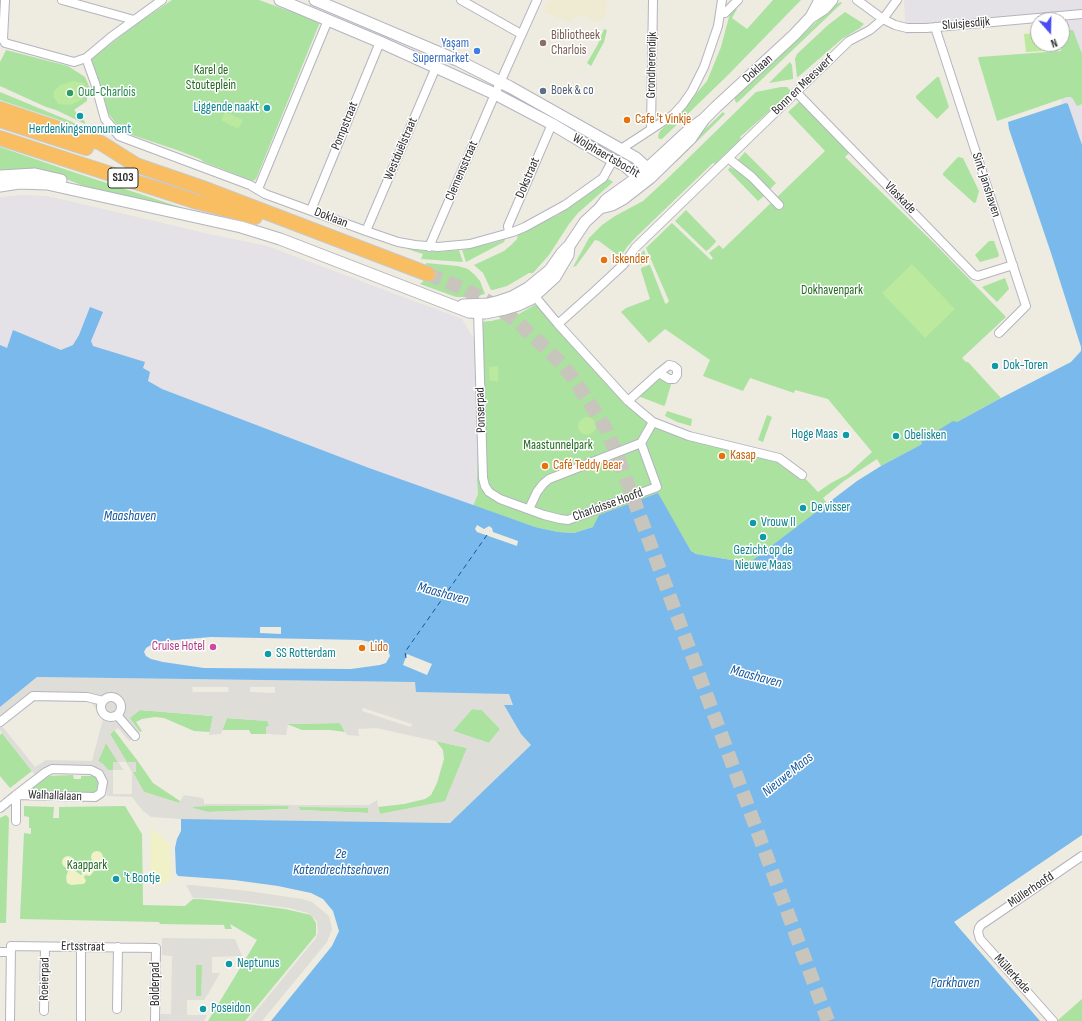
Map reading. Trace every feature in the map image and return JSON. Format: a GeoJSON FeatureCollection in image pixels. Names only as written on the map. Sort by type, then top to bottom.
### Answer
{"type":"FeatureCollection","features":[{"type":"Feature","properties":{"kind":"highway","name":"Doklaan"},"geometry":{"type":"LineString","coordinates":[[0,109],[101,143],[136,165],[200,187],[427,277],[248,214],[194,201],[0,138]]}},
{"type":"Feature","properties":{"kind":"highway"},"geometry":{"type":"LineString","coordinates":[[0,120],[136,165]]}},
{"type":"Feature","properties":{"kind":"highway"},"geometry":{"type":"LineString","coordinates":[[0,128],[182,189],[248,214]]}},
{"type":"Feature","properties":{"kind":"main road","name":"Wolphaertsbocht"},"geometry":{"type":"LineString","coordinates":[[280,0],[380,42],[495,94],[552,124],[630,169],[638,177]]}},
{"type":"Feature","properties":{"kind":"main road","name":"Wolphaertsbocht"},"geometry":{"type":"LineString","coordinates":[[315,0],[459,61],[636,158],[649,174]]}},
{"type":"Feature","properties":{"kind":"main road","name":"Doklaan"},"geometry":{"type":"LineString","coordinates":[[811,17],[820,0]]}},
{"type":"Feature","properties":{"kind":"main road","name":"Doklaan"},"geometry":{"type":"LineString","coordinates":[[600,208],[612,205],[623,199],[649,174],[690,129],[704,120],[811,17],[825,8],[832,0]]}},
{"type":"Feature","properties":{"kind":"main road"},"geometry":{"type":"LineString","coordinates":[[610,158],[612,151],[617,147]]}},
{"type":"Feature","properties":{"kind":"main road","name":"Doklaan"},"geometry":{"type":"LineString","coordinates":[[0,176],[35,174],[62,180],[93,194]]}},
{"type":"Feature","properties":{"kind":"main road","name":"Doklaan"},"geometry":{"type":"LineString","coordinates":[[0,186],[19,183],[42,184],[241,227],[363,270],[464,310],[490,312],[513,307],[532,292],[549,283],[560,270],[568,255],[569,246],[585,222],[606,200],[638,177],[649,174]]}},
{"type":"Feature","properties":{"kind":"main road","name":"Doklaan"},"geometry":{"type":"LineString","coordinates":[[453,305],[488,304],[532,292]]}},
{"type":"Feature","properties":{"kind":"street"},"geometry":{"type":"LineString","coordinates":[[5,0],[4,42],[10,45],[74,62],[86,58],[162,0]]}},
{"type":"Feature","properties":{"kind":"street"},"geometry":{"type":"LineString","coordinates":[[62,0],[134,20]]}},
{"type":"Feature","properties":{"kind":"street"},"geometry":{"type":"LineString","coordinates":[[461,0],[522,34]]}},
{"type":"Feature","properties":{"kind":"street"},"geometry":{"type":"LineString","coordinates":[[501,83],[537,0]]}},
{"type":"Feature","properties":{"kind":"street","name":"Grondherendijk"},"geometry":{"type":"LineString","coordinates":[[651,129],[653,0]]}},
{"type":"Feature","properties":{"kind":"street"},"geometry":{"type":"LineString","coordinates":[[617,147],[651,129],[673,115],[683,104],[692,91],[704,67],[718,26],[722,0]]}},
{"type":"Feature","properties":{"kind":"street"},"geometry":{"type":"LineString","coordinates":[[720,13],[725,13],[738,0]]}},
{"type":"Feature","properties":{"kind":"street","name":"Sluisjesdijk"},"geometry":{"type":"LineString","coordinates":[[857,0],[883,19],[895,25],[907,28],[935,27],[1082,14]]}},
{"type":"Feature","properties":{"kind":"street","name":"Bonn en Meeswerf"},"geometry":{"type":"LineString","coordinates":[[558,324],[624,264],[630,254],[668,215],[849,41],[870,30],[883,19],[897,0]]}},
{"type":"Feature","properties":{"kind":"street"},"geometry":{"type":"LineString","coordinates":[[258,189],[328,20]]}},
{"type":"Feature","properties":{"kind":"street","name":"Sint-Janshaven"},"geometry":{"type":"LineString","coordinates":[[935,27],[1026,306],[999,333]]}},
{"type":"Feature","properties":{"kind":"street","name":"Pompstraat"},"geometry":{"type":"LineString","coordinates":[[311,210],[380,42]]}},
{"type":"Feature","properties":{"kind":"street","name":"Doklaan"},"geometry":{"type":"LineString","coordinates":[[86,58],[105,119],[119,136],[250,185],[265,194],[398,242],[429,247],[470,244],[509,234],[535,223],[591,187],[605,176],[610,158]]}},
{"type":"Feature","properties":{"kind":"street","name":"Westduëlstraat"},"geometry":{"type":"LineString","coordinates":[[366,231],[436,67]]}},
{"type":"Feature","properties":{"kind":"street","name":"Clemensstraat"},"geometry":{"type":"LineString","coordinates":[[429,247],[501,83]]}},
{"type":"Feature","properties":{"kind":"street","name":"Vlaskade"},"geometry":{"type":"LineString","coordinates":[[796,92],[974,275],[978,276],[1013,265]]}},
{"type":"Feature","properties":{"kind":"street","name":"Dokstraat"},"geometry":{"type":"LineString","coordinates":[[509,234],[508,226],[552,124]]}},
{"type":"Feature","properties":{"kind":"street"},"geometry":{"type":"LineString","coordinates":[[728,158],[752,177],[779,205]]}},
{"type":"Feature","properties":{"kind":"street"},"geometry":{"type":"LineString","coordinates":[[532,292],[558,324],[628,401],[653,422],[689,436],[779,458],[802,475]]}},
{"type":"Feature","properties":{"kind":"street","name":"Ponserpad"},"geometry":{"type":"LineString","coordinates":[[478,312],[483,478],[487,490],[498,502],[529,509]]}},
{"type":"Feature","properties":{"kind":"street"},"geometry":{"type":"LineString","coordinates":[[628,401],[659,373]]}},
{"type":"Feature","properties":{"kind":"street"},"geometry":{"type":"LineString","coordinates":[[529,509],[540,489],[549,479],[641,444],[653,422]]}},
{"type":"Feature","properties":{"kind":"street","name":"Charloisse Hoofd"},"geometry":{"type":"LineString","coordinates":[[529,509],[548,517],[568,520],[657,487],[641,444]]}},
{"type":"Feature","properties":{"kind":"street"},"geometry":{"type":"LineString","coordinates":[[0,722],[31,697],[87,697],[103,702]]}},
{"type":"Feature","properties":{"kind":"street"},"geometry":{"type":"LineString","coordinates":[[110,697],[119,700],[121,709],[118,715],[111,717],[105,714],[101,708],[103,702],[110,697]]}},
{"type":"Feature","properties":{"kind":"street"},"geometry":{"type":"LineString","coordinates":[[118,715],[135,736]]}},
{"type":"Feature","properties":{"kind":"street","name":"Walhallalaan"},"geometry":{"type":"LineString","coordinates":[[0,808],[16,795],[46,772],[52,769],[91,770],[99,774],[103,782],[101,793],[95,797],[16,795]]}},
{"type":"Feature","properties":{"kind":"street"},"geometry":{"type":"LineString","coordinates":[[16,795],[16,821]]}},
{"type":"Feature","properties":{"kind":"street","name":"Müllerhoofd"},"geometry":{"type":"LineString","coordinates":[[980,925],[1082,856]]}},
{"type":"Feature","properties":{"kind":"street","name":"Müllerkade"},"geometry":{"type":"LineString","coordinates":[[980,925],[978,932],[980,938],[1053,1021]]}},
{"type":"Feature","properties":{"kind":"street","name":"Ertsstraat"},"geometry":{"type":"LineString","coordinates":[[0,952],[11,949],[45,947],[156,948]]}},
{"type":"Feature","properties":{"kind":"street","name":"Roeierpad"},"geometry":{"type":"LineString","coordinates":[[44,1011],[45,947]]}},
{"type":"Feature","properties":{"kind":"street"},"geometry":{"type":"LineString","coordinates":[[81,947],[81,1021]]}},
{"type":"Feature","properties":{"kind":"street"},"geometry":{"type":"LineString","coordinates":[[117,1009],[118,947]]}},
{"type":"Feature","properties":{"kind":"street","name":"Bolderpad"},"geometry":{"type":"LineString","coordinates":[[156,948],[156,1021]]}},
{"type":"Feature","properties":{"kind":"street"},"geometry":{"type":"LineString","coordinates":[[10,1021],[11,949]]}},
{"type":"Feature","properties":{"kind":"shaded area"},"geometry":{"type":"Polygon","coordinates":[[[549,0],[607,0],[607,10],[605,16],[596,22],[592,21],[588,17],[580,16],[569,22],[543,12],[549,0]]]}},
{"type":"Feature","properties":{"kind":"shaded area"},"geometry":{"type":"Polygon","coordinates":[[[904,0],[1082,0],[1082,193],[1061,122],[1062,52],[1070,52],[1070,12],[1030,12],[1030,23],[906,34],[904,0]]]}},
{"type":"Feature","properties":{"kind":"shaded area"},"geometry":{"type":"Polygon","coordinates":[[[23,195],[46,196],[267,246],[462,319],[474,339],[478,435],[478,494],[473,506],[158,401],[0,357],[0,197],[23,195]]]}},
{"type":"Feature","properties":{"kind":"shaded area"},"geometry":{"type":"Polygon","coordinates":[[[37,677],[416,682],[416,692],[509,693],[514,705],[504,705],[521,734],[531,745],[450,823],[181,819],[151,817],[143,811],[132,797],[107,796],[105,776],[102,771],[94,766],[50,766],[35,775],[0,730],[0,707],[37,677]],[[192,687],[193,692],[229,692],[228,687],[192,687]],[[250,687],[250,692],[275,693],[275,687],[250,687]],[[35,701],[2,726],[35,767],[46,760],[92,761],[103,719],[91,702],[35,701]],[[363,708],[362,711],[410,727],[412,724],[363,708]],[[472,709],[453,731],[489,743],[500,729],[482,710],[472,709]],[[140,710],[130,718],[140,732],[129,741],[118,728],[110,734],[127,762],[136,762],[136,772],[133,772],[144,792],[179,803],[184,795],[203,798],[204,804],[298,805],[300,810],[368,813],[368,808],[300,807],[299,805],[369,805],[377,800],[380,814],[445,801],[467,748],[376,728],[358,729],[359,736],[347,735],[340,723],[288,724],[286,735],[266,734],[266,727],[269,726],[267,721],[227,718],[221,734],[209,735],[213,716],[140,710]],[[106,743],[98,761],[108,770],[113,770],[113,794],[132,794],[132,772],[127,762],[118,762],[106,743]],[[288,806],[193,807],[208,812],[289,808],[288,806]]]}},
{"type":"Feature","properties":{"kind":"shaded area"},"geometry":{"type":"Polygon","coordinates":[[[113,762],[118,762],[123,770],[113,770],[113,762]]]}},
{"type":"Feature","properties":{"kind":"shaded area"},"geometry":{"type":"Polygon","coordinates":[[[186,885],[248,891],[302,899],[312,902],[329,916],[332,929],[327,942],[262,1021],[248,1021],[316,938],[318,932],[317,921],[308,913],[289,908],[222,899],[193,898],[186,885]]]}},
{"type":"Feature","properties":{"kind":"shaded area"},"geometry":{"type":"Polygon","coordinates":[[[162,938],[235,939],[242,956],[212,957],[212,973],[220,973],[208,994],[204,1000],[187,1000],[187,1015],[207,1015],[204,1021],[158,1021],[161,1014],[171,1014],[172,956],[162,955],[162,938]],[[196,965],[196,996],[201,996],[202,965],[196,965]]]}},
{"type":"Feature","properties":{"kind":"green space","name":"Karel de Stouteplein"},"geometry":{"type":"Polygon","coordinates":[[[172,0],[259,0],[320,22],[256,179],[253,181],[177,150],[126,133],[120,129],[108,113],[97,74],[90,60],[131,28],[130,26],[172,0]]]}},
{"type":"Feature","properties":{"kind":"green space"},"geometry":{"type":"Polygon","coordinates":[[[773,0],[801,0],[729,74],[662,139],[659,139],[658,136],[660,131],[677,116],[707,81],[721,47],[730,13],[734,8],[737,9],[732,18],[747,29],[773,0]]]}},
{"type":"Feature","properties":{"kind":"green space"},"geometry":{"type":"Polygon","coordinates":[[[842,3],[737,103],[735,101],[735,96],[766,66],[778,58],[836,4],[842,3]]]}},
{"type":"Feature","properties":{"kind":"green space"},"geometry":{"type":"Polygon","coordinates":[[[845,12],[864,24],[842,39],[797,77],[795,59],[797,54],[828,25],[845,12]]]}},
{"type":"Feature","properties":{"kind":"green space"},"geometry":{"type":"Polygon","coordinates":[[[604,29],[607,30],[604,42],[591,66],[587,63],[598,44],[604,29]]]}},
{"type":"Feature","properties":{"kind":"green space"},"geometry":{"type":"Polygon","coordinates":[[[1070,30],[1073,30],[1082,54],[1082,104],[1077,106],[1071,97],[1067,97],[997,121],[978,58],[1047,52],[1070,52],[1070,30]]]}},
{"type":"Feature","properties":{"kind":"green space"},"geometry":{"type":"Polygon","coordinates":[[[1024,34],[1030,34],[1030,52],[1026,52],[1024,34]]]}},
{"type":"Feature","properties":{"kind":"green space"},"geometry":{"type":"Polygon","coordinates":[[[6,50],[68,66],[85,77],[92,93],[87,98],[87,101],[74,110],[85,122],[85,124],[0,86],[0,62],[6,50]]]}},
{"type":"Feature","properties":{"kind":"green space"},"geometry":{"type":"Polygon","coordinates":[[[790,62],[792,65],[793,79],[769,83],[790,62]]]}},
{"type":"Feature","properties":{"kind":"green space"},"geometry":{"type":"Polygon","coordinates":[[[937,77],[939,77],[949,107],[937,119],[916,98],[916,96],[937,77]]]}},
{"type":"Feature","properties":{"kind":"green space","name":"Oud-Charlois"},"geometry":{"type":"Polygon","coordinates":[[[73,81],[84,83],[87,90],[86,94],[81,100],[75,103],[68,105],[58,104],[53,96],[54,91],[60,85],[73,81]]]}},
{"type":"Feature","properties":{"kind":"green space"},"geometry":{"type":"Polygon","coordinates":[[[787,87],[790,90],[790,93],[740,137],[741,139],[715,164],[713,163],[636,237],[621,256],[599,241],[595,240],[576,266],[573,267],[589,238],[602,225],[643,201],[756,92],[787,87]]]}},
{"type":"Feature","properties":{"kind":"green space"},"geometry":{"type":"Polygon","coordinates":[[[0,92],[70,121],[86,129],[0,100],[0,92]]]}},
{"type":"Feature","properties":{"kind":"green space"},"geometry":{"type":"Polygon","coordinates":[[[799,102],[850,152],[845,157],[936,245],[1006,317],[962,358],[968,362],[1001,398],[957,422],[953,422],[921,441],[922,444],[881,466],[877,459],[844,481],[823,498],[828,504],[749,563],[696,554],[691,551],[658,494],[596,523],[593,527],[574,533],[558,532],[535,527],[473,506],[478,494],[478,435],[474,339],[478,322],[491,321],[517,315],[540,302],[653,422],[768,454],[802,475],[818,492],[848,474],[872,452],[828,399],[795,390],[794,393],[750,378],[743,391],[703,376],[710,360],[665,329],[649,343],[621,312],[626,308],[650,299],[641,270],[641,268],[649,265],[665,303],[666,304],[669,301],[646,248],[672,223],[711,260],[713,258],[709,253],[719,245],[723,249],[825,151],[788,112],[799,102]]]}},
{"type":"Feature","properties":{"kind":"green space"},"geometry":{"type":"Polygon","coordinates":[[[225,112],[243,120],[238,129],[221,120],[225,112]]]}},
{"type":"Feature","properties":{"kind":"green space"},"geometry":{"type":"Polygon","coordinates":[[[723,112],[725,114],[675,162],[674,159],[723,112]]]}},
{"type":"Feature","properties":{"kind":"green space"},"geometry":{"type":"Polygon","coordinates":[[[0,147],[192,211],[86,187],[64,178],[39,172],[19,169],[0,170],[0,147]]]}},
{"type":"Feature","properties":{"kind":"green space"},"geometry":{"type":"Polygon","coordinates":[[[745,152],[776,183],[770,189],[737,161],[745,152]]]}},
{"type":"Feature","properties":{"kind":"green space"},"geometry":{"type":"Polygon","coordinates":[[[958,157],[963,158],[979,191],[976,202],[974,203],[943,175],[943,173],[958,157]]]}},
{"type":"Feature","properties":{"kind":"green space"},"geometry":{"type":"Polygon","coordinates":[[[730,167],[745,176],[765,194],[764,196],[758,201],[728,170],[730,167]]]}},
{"type":"Feature","properties":{"kind":"green space"},"geometry":{"type":"Polygon","coordinates":[[[607,178],[613,182],[578,213],[549,255],[533,273],[529,273],[507,286],[491,290],[483,273],[474,265],[504,251],[517,239],[518,233],[558,215],[607,178]]]}},
{"type":"Feature","properties":{"kind":"green space"},"geometry":{"type":"Polygon","coordinates":[[[686,210],[716,241],[708,250],[706,251],[675,221],[686,210]]]}},
{"type":"Feature","properties":{"kind":"green space"},"geometry":{"type":"Polygon","coordinates":[[[503,237],[506,237],[504,242],[466,262],[462,250],[503,240],[503,237]]]}},
{"type":"Feature","properties":{"kind":"green space"},"geometry":{"type":"Polygon","coordinates":[[[989,241],[994,241],[999,255],[998,257],[980,262],[975,255],[989,241]]]}},
{"type":"Feature","properties":{"kind":"green space"},"geometry":{"type":"Polygon","coordinates":[[[407,249],[438,252],[459,250],[463,262],[421,259],[423,254],[407,249]]]}},
{"type":"Feature","properties":{"kind":"green space"},"geometry":{"type":"Polygon","coordinates":[[[644,250],[648,262],[639,265],[636,259],[644,250]]]}},
{"type":"Feature","properties":{"kind":"green space"},"geometry":{"type":"Polygon","coordinates":[[[426,263],[458,266],[468,269],[480,281],[485,294],[474,297],[456,297],[420,284],[427,278],[426,263]]]}},
{"type":"Feature","properties":{"kind":"green space"},"geometry":{"type":"Polygon","coordinates":[[[912,264],[955,309],[925,338],[882,293],[912,264]]]}},
{"type":"Feature","properties":{"kind":"green space"},"geometry":{"type":"Polygon","coordinates":[[[1005,278],[1009,289],[997,302],[982,287],[1005,278]]]}},
{"type":"Feature","properties":{"kind":"green space"},"geometry":{"type":"Polygon","coordinates":[[[498,366],[498,381],[490,381],[489,367],[498,366]]]}},
{"type":"Feature","properties":{"kind":"green space"},"geometry":{"type":"Polygon","coordinates":[[[658,377],[672,381],[664,406],[638,396],[658,377]]]}},
{"type":"Feature","properties":{"kind":"green space"},"geometry":{"type":"Polygon","coordinates":[[[667,411],[692,419],[691,426],[677,422],[665,416],[667,411]]]}},
{"type":"Feature","properties":{"kind":"green space"},"geometry":{"type":"Polygon","coordinates":[[[767,415],[772,417],[763,442],[758,440],[767,415]]]}},
{"type":"Feature","properties":{"kind":"green space"},"geometry":{"type":"Polygon","coordinates":[[[583,417],[591,417],[596,422],[594,433],[591,435],[583,435],[578,430],[578,422],[583,417]]]}},
{"type":"Feature","properties":{"kind":"green space"},"geometry":{"type":"Polygon","coordinates":[[[472,709],[482,710],[500,729],[489,743],[453,731],[472,709]]]}},
{"type":"Feature","properties":{"kind":"green space"},"geometry":{"type":"Polygon","coordinates":[[[140,710],[213,716],[210,732],[194,731],[164,718],[155,717],[142,719],[136,722],[142,731],[140,732],[129,718],[140,710]]]}},
{"type":"Feature","properties":{"kind":"green space"},"geometry":{"type":"Polygon","coordinates":[[[227,718],[268,721],[269,726],[266,727],[266,734],[251,734],[249,730],[222,730],[227,718]]]}},
{"type":"Feature","properties":{"kind":"green space"},"geometry":{"type":"Polygon","coordinates":[[[340,723],[345,732],[330,730],[302,730],[287,724],[340,723]]]}},
{"type":"Feature","properties":{"kind":"green space"},"geometry":{"type":"Polygon","coordinates":[[[114,730],[153,783],[180,801],[179,803],[144,792],[110,734],[114,730]]]}},
{"type":"Feature","properties":{"kind":"green space"},"geometry":{"type":"Polygon","coordinates":[[[2,733],[32,771],[10,788],[0,776],[0,735],[2,733]]]}},
{"type":"Feature","properties":{"kind":"green space"},"geometry":{"type":"Polygon","coordinates":[[[436,741],[467,748],[445,802],[380,814],[378,807],[404,804],[425,799],[431,795],[437,783],[444,759],[443,750],[436,741]]]}},
{"type":"Feature","properties":{"kind":"green space"},"geometry":{"type":"Polygon","coordinates":[[[106,743],[123,770],[108,770],[98,761],[106,743]]]}},
{"type":"Feature","properties":{"kind":"green space"},"geometry":{"type":"Polygon","coordinates":[[[73,775],[74,779],[81,779],[81,776],[97,776],[100,781],[98,789],[91,794],[30,791],[31,788],[47,776],[73,775]]]}},
{"type":"Feature","properties":{"kind":"green space"},"geometry":{"type":"Polygon","coordinates":[[[203,798],[204,804],[288,805],[289,808],[208,812],[192,808],[203,798]]]}},
{"type":"Feature","properties":{"kind":"green space"},"geometry":{"type":"Polygon","coordinates":[[[298,805],[300,807],[368,807],[369,813],[300,810],[298,805]]]}},
{"type":"Feature","properties":{"kind":"green space","name":"Kaappark"},"geometry":{"type":"Polygon","coordinates":[[[24,806],[54,807],[53,818],[59,818],[59,807],[125,806],[142,834],[143,905],[185,906],[193,899],[199,899],[285,909],[311,915],[316,923],[316,935],[245,1021],[208,1021],[257,940],[230,924],[232,929],[225,929],[224,925],[20,919],[24,833],[31,834],[31,828],[29,828],[29,817],[24,816],[24,806]]]}},
{"type":"Feature","properties":{"kind":"green space"},"geometry":{"type":"Polygon","coordinates":[[[6,815],[9,818],[6,923],[0,923],[0,818],[6,815]]]}},
{"type":"Feature","properties":{"kind":"green space"},"geometry":{"type":"Polygon","coordinates":[[[196,965],[202,965],[202,996],[196,996],[196,965]]]}},
{"type":"Feature","properties":{"kind":"green space"},"geometry":{"type":"Polygon","coordinates":[[[1082,999],[1082,1021],[1057,1021],[1082,999]]]}},
{"type":"Feature","properties":{"kind":"sand"},"geometry":{"type":"Polygon","coordinates":[[[151,828],[170,844],[171,881],[158,886],[150,875],[151,828]]]}},
{"type":"Feature","properties":{"kind":"sand"},"geometry":{"type":"Polygon","coordinates":[[[95,851],[99,851],[103,857],[99,863],[95,863],[91,859],[91,855],[95,851]]]}},
{"type":"Feature","properties":{"kind":"sand"},"geometry":{"type":"Polygon","coordinates":[[[66,856],[70,856],[74,862],[70,868],[66,868],[62,864],[62,860],[66,856]]]}},
{"type":"Feature","properties":{"kind":"sand"},"geometry":{"type":"Polygon","coordinates":[[[87,863],[91,864],[95,870],[90,876],[85,875],[85,883],[71,885],[67,883],[66,877],[68,871],[74,870],[81,875],[81,867],[87,863]]]}},
{"type":"Feature","properties":{"kind":"water"},"geometry":{"type":"Polygon","coordinates":[[[1066,103],[1068,104],[1082,145],[1082,835],[954,922],[1040,1021],[271,1021],[332,946],[339,931],[333,911],[323,899],[311,893],[278,886],[234,880],[178,876],[176,873],[175,848],[181,831],[181,819],[450,823],[531,745],[521,734],[504,705],[513,705],[509,694],[416,692],[415,682],[37,677],[0,707],[0,345],[7,348],[13,330],[61,350],[73,345],[79,335],[90,307],[103,312],[91,341],[93,346],[145,362],[143,368],[150,372],[148,381],[162,389],[369,468],[535,527],[558,532],[574,533],[593,527],[599,515],[658,493],[691,551],[696,554],[749,563],[857,481],[922,444],[921,441],[953,421],[957,422],[1071,362],[1081,351],[1081,347],[1009,129],[1008,122],[1066,103]],[[211,637],[164,641],[151,645],[146,648],[144,652],[146,656],[151,659],[204,668],[351,669],[386,663],[390,656],[388,649],[384,645],[361,640],[211,637]]]}},
{"type":"Feature","properties":{"kind":"pier"},"geometry":{"type":"Polygon","coordinates":[[[477,525],[484,529],[489,526],[492,528],[493,532],[518,541],[517,546],[477,532],[475,529],[477,525]]]}},
{"type":"Feature","properties":{"kind":"pier"},"geometry":{"type":"Polygon","coordinates":[[[260,627],[281,627],[281,634],[260,633],[260,627]]]}},
{"type":"Feature","properties":{"kind":"pier"},"geometry":{"type":"Polygon","coordinates":[[[407,654],[432,664],[427,675],[403,665],[407,654]]]}},
{"type":"Feature","properties":{"kind":"ferry route"},"geometry":{"type":"LineString","coordinates":[[406,658],[405,652],[487,535]]}},
{"type":"Feature","properties":{"kind":"tunnel"},"geometry":{"type":"LineString","coordinates":[[428,274],[464,289],[491,303],[515,320],[561,363],[573,378],[606,429],[619,460],[828,1021]]}},
{"type":"Feature","properties":{"kind":"place","name":"Bibliotheek Charlois"},"geometry":{"type":"Point","coordinates":[543,43]}},
{"type":"Feature","properties":{"kind":"place","name":"Yaşam Supermarket"},"geometry":{"type":"Point","coordinates":[477,51]}},
{"type":"Feature","properties":{"kind":"place","name":"Boek & co"},"geometry":{"type":"Point","coordinates":[543,91]}},
{"type":"Feature","properties":{"kind":"place","name":"Oud-Charlois"},"geometry":{"type":"Point","coordinates":[70,93]}},
{"type":"Feature","properties":{"kind":"place","name":"Liggende naakt"},"geometry":{"type":"Point","coordinates":[267,108]}},
{"type":"Feature","properties":{"kind":"place","name":"Herdenkingsmonument"},"geometry":{"type":"Point","coordinates":[80,116]}},
{"type":"Feature","properties":{"kind":"place","name":"Cafe 't Vinkje"},"geometry":{"type":"Point","coordinates":[627,120]}},
{"type":"Feature","properties":{"kind":"place","name":"Iskender"},"geometry":{"type":"Point","coordinates":[604,260]}},
{"type":"Feature","properties":{"kind":"place","name":"Dok-Toren"},"geometry":{"type":"Point","coordinates":[995,366]}},
{"type":"Feature","properties":{"kind":"place","name":"Hoge Maas"},"geometry":{"type":"Point","coordinates":[846,435]}},
{"type":"Feature","properties":{"kind":"place","name":"Obelisken"},"geometry":{"type":"Point","coordinates":[896,436]}},
{"type":"Feature","properties":{"kind":"place","name":"Kasap"},"geometry":{"type":"Point","coordinates":[722,456]}},
{"type":"Feature","properties":{"kind":"place","name":"Café Teddy Bear"},"geometry":{"type":"Point","coordinates":[545,466]}},
{"type":"Feature","properties":{"kind":"place","name":"De visser"},"geometry":{"type":"Point","coordinates":[803,508]}},
{"type":"Feature","properties":{"kind":"place","name":"Vrouw II"},"geometry":{"type":"Point","coordinates":[753,523]}},
{"type":"Feature","properties":{"kind":"place","name":"Gezicht op de Nieuwe Maas"},"geometry":{"type":"Point","coordinates":[763,537]}},
{"type":"Feature","properties":{"kind":"place","name":"Cruise Hotel"},"geometry":{"type":"Point","coordinates":[213,647]}},
{"type":"Feature","properties":{"kind":"place","name":"Lido"},"geometry":{"type":"Point","coordinates":[362,648]}},
{"type":"Feature","properties":{"kind":"place","name":"SS Rotterdam"},"geometry":{"type":"Point","coordinates":[268,654]}},
{"type":"Feature","properties":{"kind":"place","name":"'t Bootje"},"geometry":{"type":"Point","coordinates":[116,879]}},
{"type":"Feature","properties":{"kind":"place","name":"Neptunus"},"geometry":{"type":"Point","coordinates":[229,964]}},
{"type":"Feature","properties":{"kind":"place","name":"Poseidon"},"geometry":{"type":"Point","coordinates":[203,1009]}},
{"type":"Feature","properties":{"kind":"park label","name":"Dokhavenpark"},"geometry":{"type":"Point","coordinates":[832,291]}},
{"type":"Feature","properties":{"kind":"park label","name":"Maastunnelpark"},"geometry":{"type":"Point","coordinates":[558,446]}},
{"type":"Feature","properties":{"kind":"water label","name":"Maashaven"},"geometry":{"type":"Point","coordinates":[130,516]}},
{"type":"Feature","properties":{"kind":"water label","name":"Maashaven"},"geometry":{"type":"Point","coordinates":[443,594]}},
{"type":"Feature","properties":{"kind":"water label","name":"Maashaven"},"geometry":{"type":"Point","coordinates":[756,677]}},
{"type":"Feature","properties":{"kind":"water label","name":"Nieuwe Maas"},"geometry":{"type":"Point","coordinates":[788,775]}},
{"type":"Feature","properties":{"kind":"water label","name":"2e Katendrechtsehaven"},"geometry":{"type":"Point","coordinates":[341,862]}},
{"type":"Feature","properties":{"kind":"water label","name":"Parkhaven"},"geometry":{"type":"Point","coordinates":[955,983]}}]}
